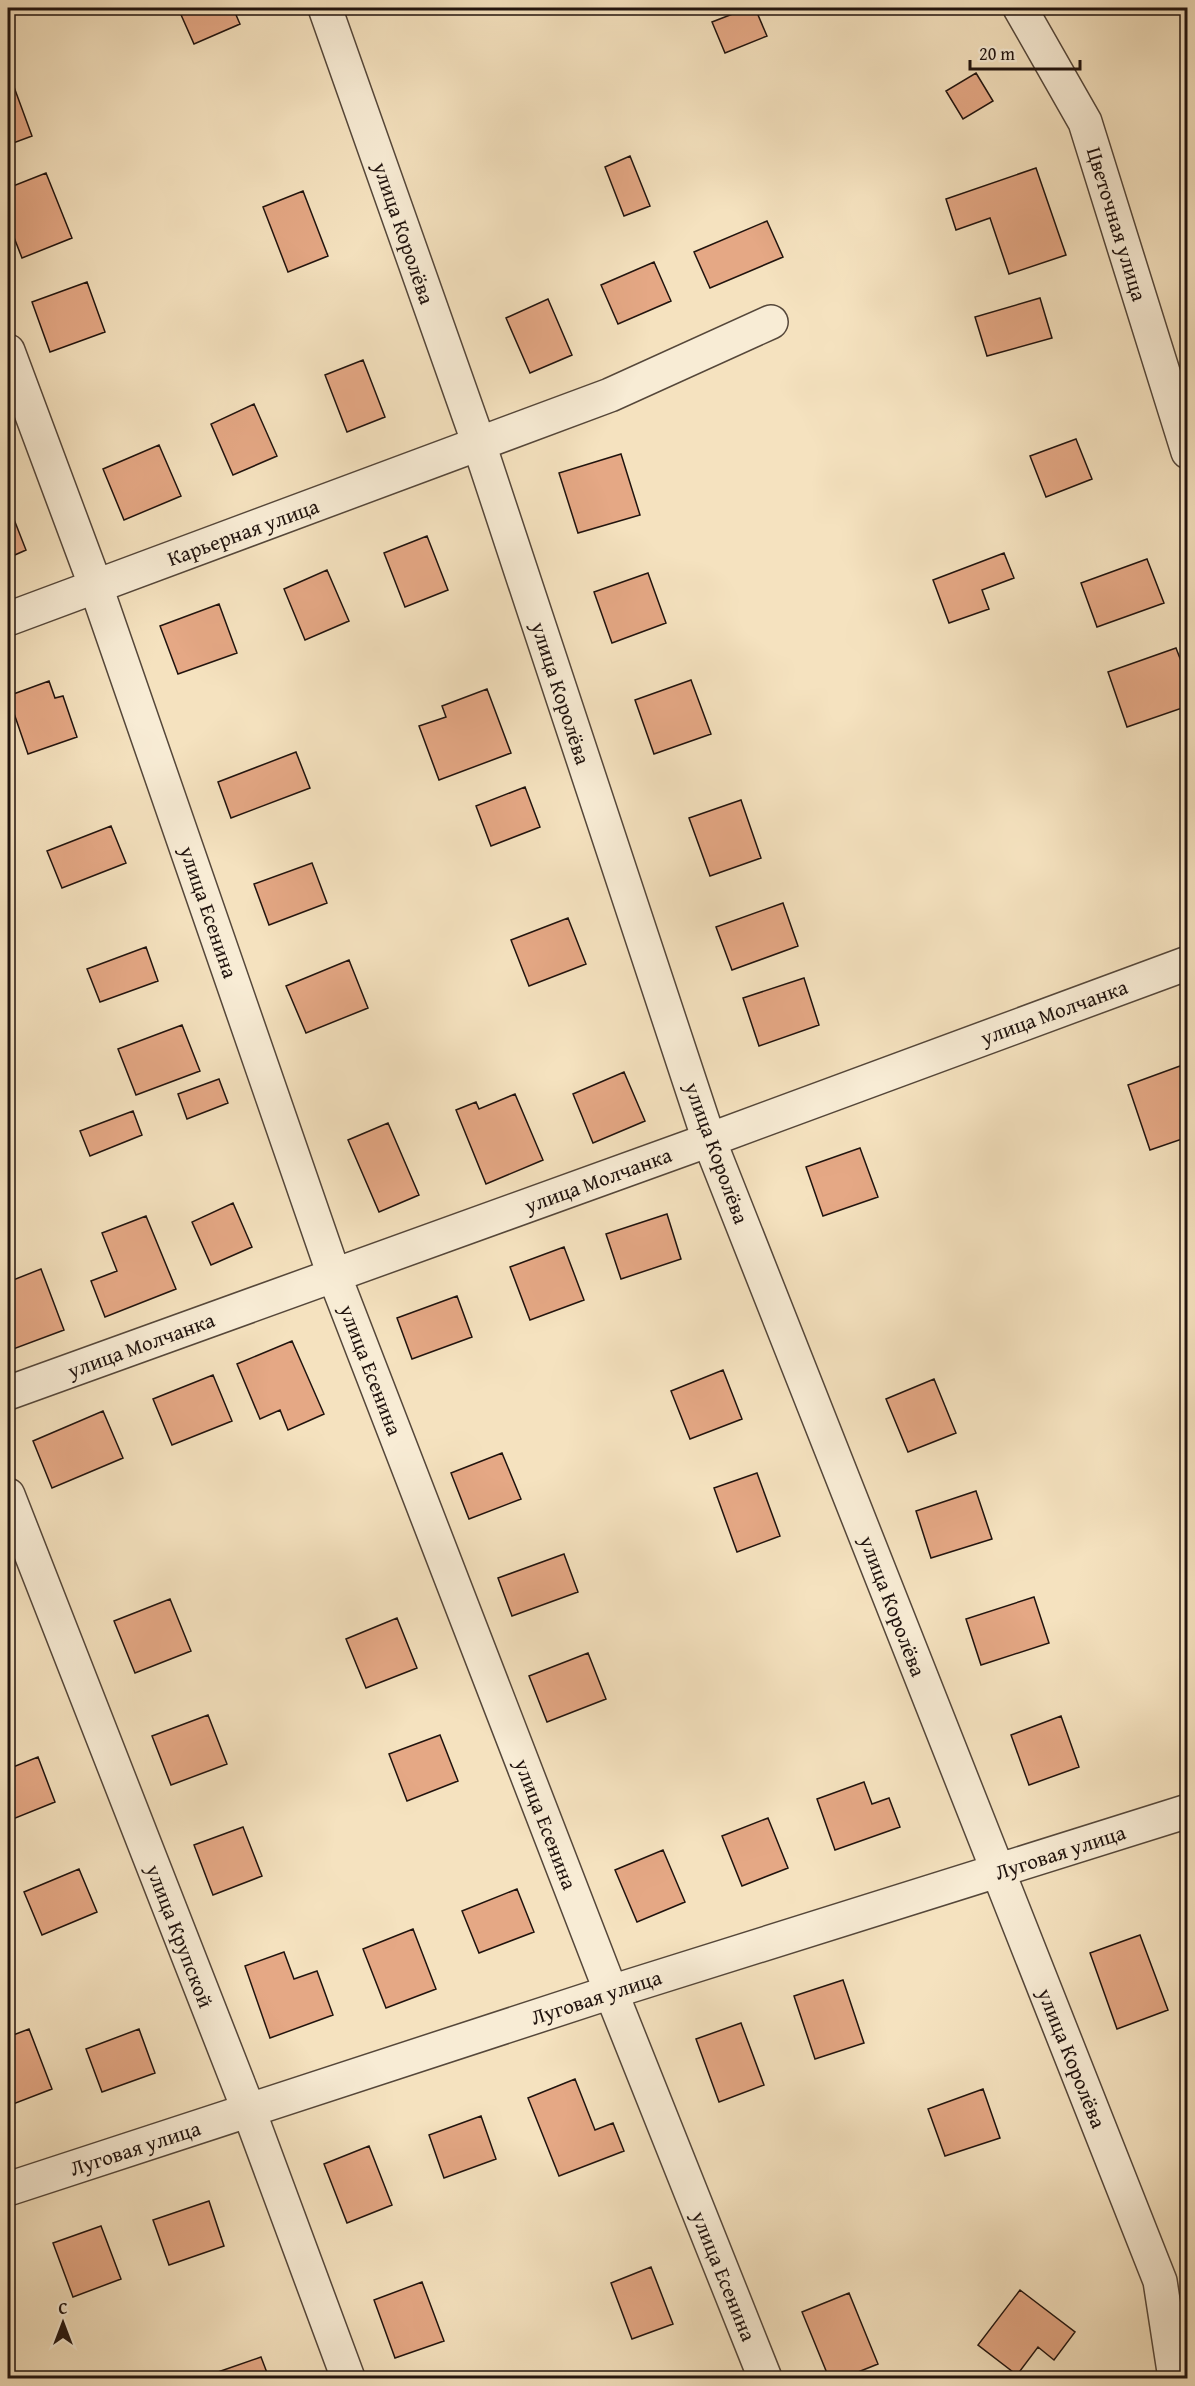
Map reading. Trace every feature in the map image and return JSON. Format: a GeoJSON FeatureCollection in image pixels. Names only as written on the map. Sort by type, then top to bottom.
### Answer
{"type":"FeatureCollection","features":[{"type":"Feature","properties":{"kind":"street","name":"улица Королёва"},"geometry":{"type":"LineString","coordinates":[[325,8],[479,444],[710,1140],[1160,2281],[1175,2379]]}},
{"type":"Feature","properties":{"kind":"street","name":"Цветочная улица"},"geometry":{"type":"LineString","coordinates":[[1020,8],[1085,122],[1188,452]]}},
{"type":"Feature","properties":{"kind":"street","name":"Карьерная улица"},"geometry":{"type":"LineString","coordinates":[[8,619],[610,395],[771,322]]}},
{"type":"Feature","properties":{"kind":"street","name":"улица Есенина"},"geometry":{"type":"LineString","coordinates":[[8,351],[96,587],[334,1275],[611,1992],[765,2379]]}},
{"type":"Feature","properties":{"kind":"street","name":"улица Молчанка"},"geometry":{"type":"LineString","coordinates":[[8,1393],[710,1140],[1188,963]]}},
{"type":"Feature","properties":{"kind":"street","name":"улица Крупской"},"geometry":{"type":"LineString","coordinates":[[8,1495],[249,2111],[348,2379]]}},
{"type":"Feature","properties":{"kind":"street","name":"Луговая улица"},"geometry":{"type":"LineString","coordinates":[[8,2189],[611,1992],[1188,1811]]}},
{"type":"Feature","properties":{"kind":"building"},"geometry":{"type":"Polygon","coordinates":[[[178,8],[233,8],[240,24],[194,44],[178,8]]]}},
{"type":"Feature","properties":{"kind":"building"},"geometry":{"type":"Polygon","coordinates":[[[748,8],[755,8],[767,36],[725,53],[712,22],[748,8]]]}},
{"type":"Feature","properties":{"kind":"building"},"geometry":{"type":"Polygon","coordinates":[[[976,73],[993,101],[963,119],[946,91],[976,73]]]}},
{"type":"Feature","properties":{"kind":"building"},"geometry":{"type":"Polygon","coordinates":[[[14,87],[32,136],[8,145],[8,90],[14,87]]]}},
{"type":"Feature","properties":{"kind":"building"},"geometry":{"type":"Polygon","coordinates":[[[630,156],[650,206],[624,216],[605,167],[630,156]]]}},
{"type":"Feature","properties":{"kind":"building"},"geometry":{"type":"Polygon","coordinates":[[[1036,168],[1066,255],[1009,274],[990,218],[956,230],[946,199],[1036,168]]]}},
{"type":"Feature","properties":{"kind":"building"},"geometry":{"type":"Polygon","coordinates":[[[46,173],[72,238],[22,258],[8,222],[8,188],[46,173]]]}},
{"type":"Feature","properties":{"kind":"building"},"geometry":{"type":"Polygon","coordinates":[[[303,191],[328,256],[288,272],[263,207],[303,191]]]}},
{"type":"Feature","properties":{"kind":"building"},"geometry":{"type":"Polygon","coordinates":[[[767,221],[783,257],[710,288],[694,252],[767,221]]]}},
{"type":"Feature","properties":{"kind":"building"},"geometry":{"type":"Polygon","coordinates":[[[654,262],[671,301],[618,324],[601,285],[654,262]]]}},
{"type":"Feature","properties":{"kind":"building"},"geometry":{"type":"Polygon","coordinates":[[[87,282],[105,332],[50,352],[32,302],[87,282]]]}},
{"type":"Feature","properties":{"kind":"building"},"geometry":{"type":"Polygon","coordinates":[[[1040,298],[1052,338],[987,356],[975,317],[1040,298]]]}},
{"type":"Feature","properties":{"kind":"building"},"geometry":{"type":"Polygon","coordinates":[[[548,299],[572,355],[530,373],[506,318],[548,299]]]}},
{"type":"Feature","properties":{"kind":"building"},"geometry":{"type":"Polygon","coordinates":[[[363,360],[385,417],[347,432],[325,375],[363,360]]]}},
{"type":"Feature","properties":{"kind":"building"},"geometry":{"type":"Polygon","coordinates":[[[254,404],[277,456],[233,475],[211,424],[254,404]]]}},
{"type":"Feature","properties":{"kind":"building"},"geometry":{"type":"Polygon","coordinates":[[[1076,439],[1092,479],[1046,497],[1030,456],[1076,439]]]}},
{"type":"Feature","properties":{"kind":"building"},"geometry":{"type":"Polygon","coordinates":[[[159,445],[181,496],[124,520],[103,469],[159,445]]]}},
{"type":"Feature","properties":{"kind":"building"},"geometry":{"type":"Polygon","coordinates":[[[621,454],[640,515],[578,533],[559,473],[621,454]]]}},
{"type":"Feature","properties":{"kind":"building"},"geometry":{"type":"Polygon","coordinates":[[[8,504],[26,550],[8,558],[8,504]]]}},
{"type":"Feature","properties":{"kind":"building"},"geometry":{"type":"Polygon","coordinates":[[[427,536],[448,590],[405,607],[384,553],[427,536]]]}},
{"type":"Feature","properties":{"kind":"building"},"geometry":{"type":"Polygon","coordinates":[[[1004,553],[1014,578],[982,590],[989,609],[949,623],[933,580],[1004,553]]]}},
{"type":"Feature","properties":{"kind":"building"},"geometry":{"type":"Polygon","coordinates":[[[1147,559],[1164,603],[1097,627],[1081,583],[1147,559]]]}},
{"type":"Feature","properties":{"kind":"building"},"geometry":{"type":"Polygon","coordinates":[[[327,570],[349,621],[305,640],[284,589],[327,570]]]}},
{"type":"Feature","properties":{"kind":"building"},"geometry":{"type":"Polygon","coordinates":[[[648,573],[666,623],[612,643],[594,592],[648,573]]]}},
{"type":"Feature","properties":{"kind":"building"},"geometry":{"type":"Polygon","coordinates":[[[219,604],[237,653],[178,674],[160,626],[219,604]]]}},
{"type":"Feature","properties":{"kind":"building"},"geometry":{"type":"Polygon","coordinates":[[[1176,648],[1188,679],[1188,706],[1127,727],[1108,672],[1176,648]]]}},
{"type":"Feature","properties":{"kind":"building"},"geometry":{"type":"Polygon","coordinates":[[[691,680],[711,734],[654,754],[635,700],[691,680]]]}},
{"type":"Feature","properties":{"kind":"building"},"geometry":{"type":"Polygon","coordinates":[[[49,681],[55,698],[63,696],[77,737],[28,754],[8,696],[49,681]]]}},
{"type":"Feature","properties":{"kind":"building"},"geometry":{"type":"Polygon","coordinates":[[[487,689],[511,753],[439,780],[419,726],[446,717],[442,706],[487,689]]]}},
{"type":"Feature","properties":{"kind":"building"},"geometry":{"type":"Polygon","coordinates":[[[296,752],[310,788],[231,818],[218,782],[296,752]]]}},
{"type":"Feature","properties":{"kind":"building"},"geometry":{"type":"Polygon","coordinates":[[[525,787],[540,827],[491,846],[476,806],[525,787]]]}},
{"type":"Feature","properties":{"kind":"building"},"geometry":{"type":"Polygon","coordinates":[[[741,800],[761,858],[710,876],[689,818],[741,800]]]}},
{"type":"Feature","properties":{"kind":"building"},"geometry":{"type":"Polygon","coordinates":[[[111,826],[126,863],[62,888],[47,851],[111,826]]]}},
{"type":"Feature","properties":{"kind":"building"},"geometry":{"type":"Polygon","coordinates":[[[312,863],[327,903],[269,925],[254,884],[312,863]]]}},
{"type":"Feature","properties":{"kind":"building"},"geometry":{"type":"Polygon","coordinates":[[[783,903],[798,946],[732,970],[716,927],[783,903]]]}},
{"type":"Feature","properties":{"kind":"building"},"geometry":{"type":"Polygon","coordinates":[[[568,918],[586,964],[529,986],[511,940],[568,918]]]}},
{"type":"Feature","properties":{"kind":"building"},"geometry":{"type":"Polygon","coordinates":[[[146,947],[158,981],[100,1002],[87,969],[146,947]]]}},
{"type":"Feature","properties":{"kind":"building"},"geometry":{"type":"Polygon","coordinates":[[[349,960],[368,1008],[306,1033],[286,986],[349,960]]]}},
{"type":"Feature","properties":{"kind":"building"},"geometry":{"type":"Polygon","coordinates":[[[804,978],[819,1025],[759,1046],[743,998],[804,978]]]}},
{"type":"Feature","properties":{"kind":"building"},"geometry":{"type":"Polygon","coordinates":[[[182,1025],[200,1071],[136,1095],[118,1049],[182,1025]]]}},
{"type":"Feature","properties":{"kind":"building"},"geometry":{"type":"Polygon","coordinates":[[[1180,1066],[1188,1087],[1188,1137],[1150,1150],[1128,1085],[1180,1066]]]}},
{"type":"Feature","properties":{"kind":"building"},"geometry":{"type":"Polygon","coordinates":[[[624,1072],[645,1121],[593,1143],[573,1094],[624,1072]]]}},
{"type":"Feature","properties":{"kind":"building"},"geometry":{"type":"Polygon","coordinates":[[[219,1079],[228,1103],[187,1119],[178,1094],[219,1079]]]}},
{"type":"Feature","properties":{"kind":"building"},"geometry":{"type":"Polygon","coordinates":[[[515,1094],[543,1160],[486,1184],[456,1110],[476,1102],[479,1109],[515,1094]]]}},
{"type":"Feature","properties":{"kind":"building"},"geometry":{"type":"Polygon","coordinates":[[[133,1111],[142,1135],[90,1156],[80,1131],[133,1111]]]}},
{"type":"Feature","properties":{"kind":"building"},"geometry":{"type":"Polygon","coordinates":[[[388,1123],[419,1195],[379,1212],[348,1140],[388,1123]]]}},
{"type":"Feature","properties":{"kind":"building"},"geometry":{"type":"Polygon","coordinates":[[[860,1148],[878,1197],[823,1216],[806,1167],[860,1148]]]}},
{"type":"Feature","properties":{"kind":"building"},"geometry":{"type":"Polygon","coordinates":[[[233,1203],[252,1247],[211,1265],[192,1222],[233,1203]]]}},
{"type":"Feature","properties":{"kind":"building"},"geometry":{"type":"Polygon","coordinates":[[[667,1214],[681,1259],[621,1279],[606,1234],[667,1214]]]}},
{"type":"Feature","properties":{"kind":"building"},"geometry":{"type":"Polygon","coordinates":[[[146,1216],[176,1289],[105,1317],[91,1281],[117,1271],[102,1233],[146,1216]]]}},
{"type":"Feature","properties":{"kind":"building"},"geometry":{"type":"Polygon","coordinates":[[[564,1247],[584,1300],[530,1320],[510,1267],[564,1247]]]}},
{"type":"Feature","properties":{"kind":"building"},"geometry":{"type":"Polygon","coordinates":[[[41,1269],[64,1330],[8,1351],[8,1282],[41,1269]]]}},
{"type":"Feature","properties":{"kind":"building"},"geometry":{"type":"Polygon","coordinates":[[[457,1296],[472,1337],[412,1359],[397,1318],[457,1296]]]}},
{"type":"Feature","properties":{"kind":"building"},"geometry":{"type":"Polygon","coordinates":[[[292,1341],[324,1414],[288,1430],[280,1410],[260,1419],[237,1364],[292,1341]]]}},
{"type":"Feature","properties":{"kind":"building"},"geometry":{"type":"Polygon","coordinates":[[[723,1370],[742,1419],[690,1439],[671,1391],[723,1370]]]}},
{"type":"Feature","properties":{"kind":"building"},"geometry":{"type":"Polygon","coordinates":[[[213,1375],[232,1421],[172,1445],[153,1399],[213,1375]]]}},
{"type":"Feature","properties":{"kind":"building"},"geometry":{"type":"Polygon","coordinates":[[[934,1379],[956,1433],[908,1452],[886,1399],[934,1379]]]}},
{"type":"Feature","properties":{"kind":"building"},"geometry":{"type":"Polygon","coordinates":[[[103,1411],[123,1458],[52,1488],[33,1441],[103,1411]]]}},
{"type":"Feature","properties":{"kind":"building"},"geometry":{"type":"Polygon","coordinates":[[[502,1453],[521,1499],[469,1519],[451,1473],[502,1453]]]}},
{"type":"Feature","properties":{"kind":"building"},"geometry":{"type":"Polygon","coordinates":[[[757,1473],[780,1536],[737,1552],[714,1488],[757,1473]]]}},
{"type":"Feature","properties":{"kind":"building"},"geometry":{"type":"Polygon","coordinates":[[[976,1491],[992,1539],[931,1558],[916,1511],[976,1491]]]}},
{"type":"Feature","properties":{"kind":"building"},"geometry":{"type":"Polygon","coordinates":[[[564,1554],[578,1592],[512,1616],[498,1578],[564,1554]]]}},
{"type":"Feature","properties":{"kind":"building"},"geometry":{"type":"Polygon","coordinates":[[[1034,1597],[1049,1643],[981,1665],[966,1619],[1034,1597]]]}},
{"type":"Feature","properties":{"kind":"building"},"geometry":{"type":"Polygon","coordinates":[[[170,1599],[191,1651],[135,1673],[114,1621],[170,1599]]]}},
{"type":"Feature","properties":{"kind":"building"},"geometry":{"type":"Polygon","coordinates":[[[397,1618],[417,1668],[366,1688],[346,1639],[397,1618]]]}},
{"type":"Feature","properties":{"kind":"building"},"geometry":{"type":"Polygon","coordinates":[[[588,1653],[606,1699],[547,1722],[529,1676],[588,1653]]]}},
{"type":"Feature","properties":{"kind":"building"},"geometry":{"type":"Polygon","coordinates":[[[208,1715],[227,1764],[171,1785],[152,1736],[208,1715]]]}},
{"type":"Feature","properties":{"kind":"building"},"geometry":{"type":"Polygon","coordinates":[[[1061,1716],[1079,1767],[1029,1785],[1011,1735],[1061,1716]]]}},
{"type":"Feature","properties":{"kind":"building"},"geometry":{"type":"Polygon","coordinates":[[[440,1735],[458,1781],[407,1801],[389,1754],[440,1735]]]}},
{"type":"Feature","properties":{"kind":"building"},"geometry":{"type":"Polygon","coordinates":[[[38,1757],[55,1802],[8,1821],[8,1769],[38,1757]]]}},
{"type":"Feature","properties":{"kind":"building"},"geometry":{"type":"Polygon","coordinates":[[[864,1782],[872,1804],[889,1798],[900,1827],[835,1850],[817,1799],[864,1782]]]}},
{"type":"Feature","properties":{"kind":"building"},"geometry":{"type":"Polygon","coordinates":[[[768,1818],[788,1868],[742,1886],[722,1836],[768,1818]]]}},
{"type":"Feature","properties":{"kind":"building"},"geometry":{"type":"Polygon","coordinates":[[[243,1827],[262,1876],[213,1895],[194,1845],[243,1827]]]}},
{"type":"Feature","properties":{"kind":"building"},"geometry":{"type":"Polygon","coordinates":[[[663,1850],[685,1902],[637,1922],[615,1870],[663,1850]]]}},
{"type":"Feature","properties":{"kind":"building"},"geometry":{"type":"Polygon","coordinates":[[[79,1869],[97,1912],[42,1935],[24,1892],[79,1869]]]}},
{"type":"Feature","properties":{"kind":"building"},"geometry":{"type":"Polygon","coordinates":[[[517,1889],[534,1932],[479,1953],[462,1911],[517,1889]]]}},
{"type":"Feature","properties":{"kind":"building"},"geometry":{"type":"Polygon","coordinates":[[[413,1929],[436,1989],[386,2008],[363,1949],[413,1929]]]}},
{"type":"Feature","properties":{"kind":"building"},"geometry":{"type":"Polygon","coordinates":[[[1140,1935],[1168,2010],[1117,2029],[1090,1953],[1140,1935]]]}},
{"type":"Feature","properties":{"kind":"building"},"geometry":{"type":"Polygon","coordinates":[[[284,1952],[294,1979],[317,1971],[333,2015],[270,2038],[245,1966],[284,1952]]]}},
{"type":"Feature","properties":{"kind":"building"},"geometry":{"type":"Polygon","coordinates":[[[843,1980],[864,2043],[815,2059],[794,1996],[843,1980]]]}},
{"type":"Feature","properties":{"kind":"building"},"geometry":{"type":"Polygon","coordinates":[[[741,2023],[764,2085],[719,2102],[696,2039],[741,2023]]]}},
{"type":"Feature","properties":{"kind":"building"},"geometry":{"type":"Polygon","coordinates":[[[29,2029],[52,2089],[8,2106],[8,2037],[29,2029]]]}},
{"type":"Feature","properties":{"kind":"building"},"geometry":{"type":"Polygon","coordinates":[[[139,2029],[155,2073],[102,2092],[86,2049],[139,2029]]]}},
{"type":"Feature","properties":{"kind":"building"},"geometry":{"type":"Polygon","coordinates":[[[575,2079],[595,2130],[613,2123],[624,2151],[559,2176],[528,2098],[575,2079]]]}},
{"type":"Feature","properties":{"kind":"building"},"geometry":{"type":"Polygon","coordinates":[[[983,2089],[1000,2138],[945,2156],[928,2109],[983,2089]]]}},
{"type":"Feature","properties":{"kind":"building"},"geometry":{"type":"Polygon","coordinates":[[[481,2116],[496,2159],[444,2178],[429,2135],[481,2116]]]}},
{"type":"Feature","properties":{"kind":"building"},"geometry":{"type":"Polygon","coordinates":[[[369,2146],[392,2205],[347,2223],[324,2164],[369,2146]]]}},
{"type":"Feature","properties":{"kind":"building"},"geometry":{"type":"Polygon","coordinates":[[[209,2201],[224,2246],[169,2265],[153,2220],[209,2201]]]}},
{"type":"Feature","properties":{"kind":"building"},"geometry":{"type":"Polygon","coordinates":[[[101,2226],[121,2279],[73,2297],[53,2243],[101,2226]]]}},
{"type":"Feature","properties":{"kind":"building"},"geometry":{"type":"Polygon","coordinates":[[[651,2267],[673,2324],[632,2339],[611,2283],[651,2267]]]}},
{"type":"Feature","properties":{"kind":"building"},"geometry":{"type":"Polygon","coordinates":[[[422,2282],[444,2341],[395,2358],[374,2300],[422,2282]]]}},
{"type":"Feature","properties":{"kind":"building"},"geometry":{"type":"Polygon","coordinates":[[[1020,2290],[1075,2332],[1054,2360],[1038,2347],[1017,2375],[978,2345],[1020,2290]]]}},
{"type":"Feature","properties":{"kind":"building"},"geometry":{"type":"Polygon","coordinates":[[[849,2293],[878,2364],[843,2378],[829,2378],[802,2312],[849,2293]]]}},
{"type":"Feature","properties":{"kind":"building"},"geometry":{"type":"Polygon","coordinates":[[[261,2357],[269,2378],[217,2378],[215,2373],[261,2357]]]}}]}
